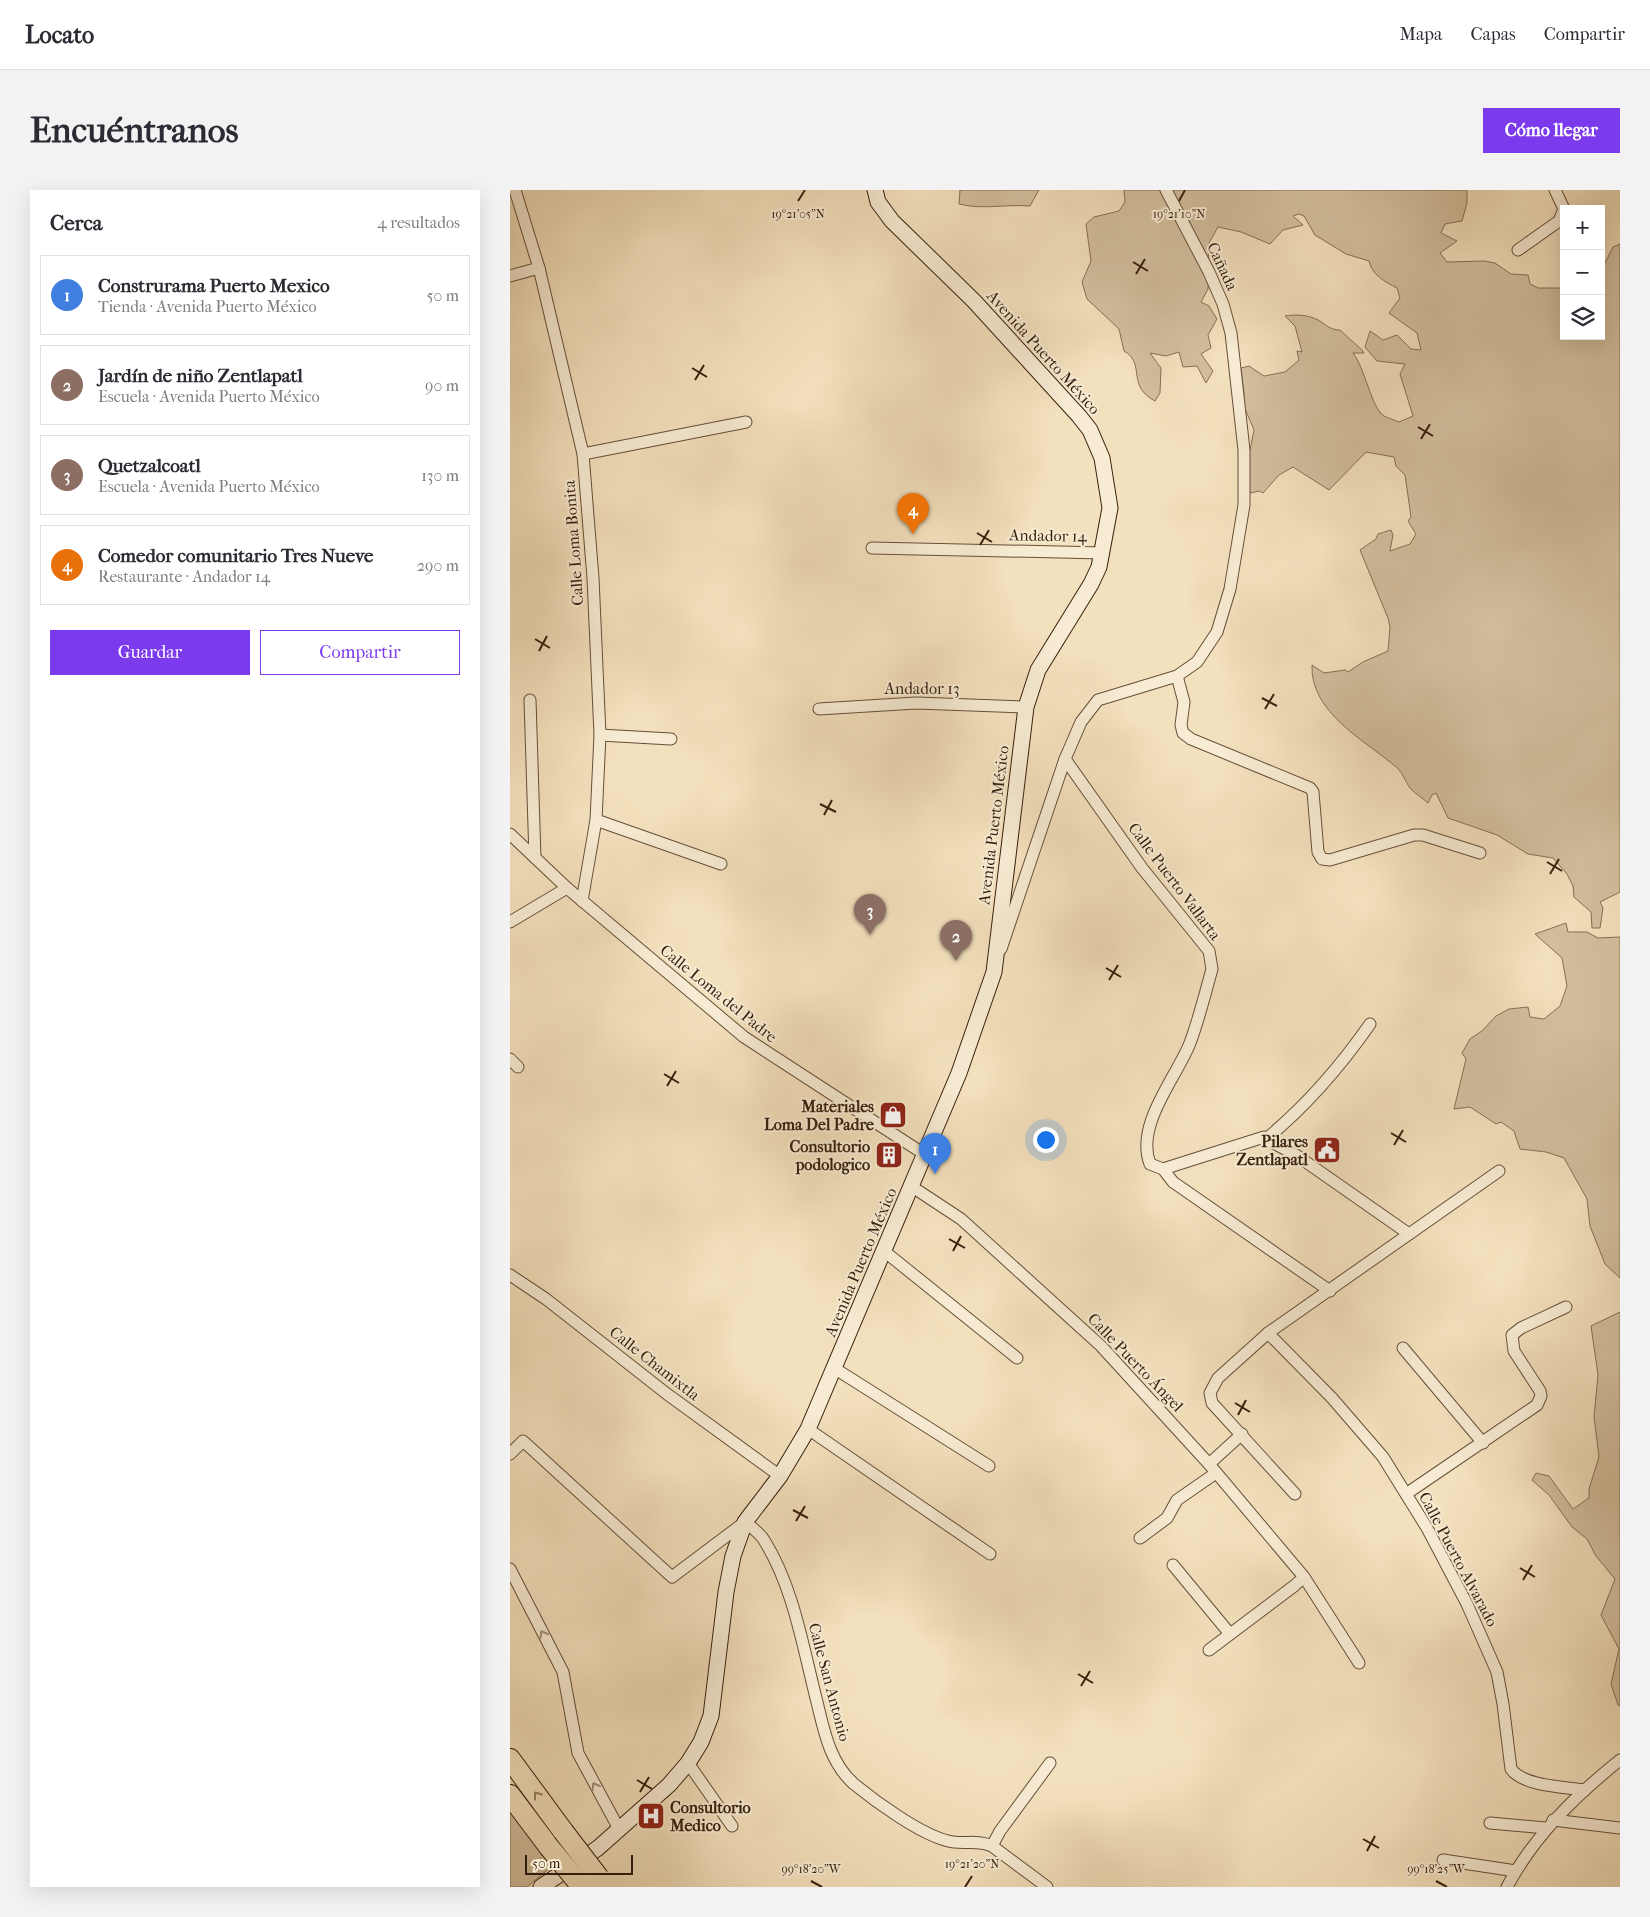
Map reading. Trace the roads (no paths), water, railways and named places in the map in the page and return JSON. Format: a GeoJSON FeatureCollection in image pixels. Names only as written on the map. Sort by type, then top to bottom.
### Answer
{"type":"FeatureCollection","features":[{"type":"Feature","properties":{"kind":"highway"},"geometry":{"type":"LineString","coordinates":[[510,1759],[563,1831],[596,1884]]}},
{"type":"Feature","properties":{"kind":"highway"},"geometry":{"type":"LineString","coordinates":[[510,1796],[549,1847],[596,1884]]}},
{"type":"Feature","properties":{"kind":"main road","name":"Avenida Puerto México"},"geometry":{"type":"LineString","coordinates":[[541,1887],[598,1848],[669,1785],[688,1763],[701,1742],[711,1716],[726,1592],[733,1556],[745,1522],[780,1476],[808,1429],[959,1073],[994,972],[1026,707],[1038,670],[1092,584],[1103,553],[1109,518],[1109,492],[1102,458],[1090,430],[974,301],[892,221],[878,202],[875,190]]}},
{"type":"Feature","properties":{"kind":"street","name":"Calle Loma Bonita"},"geometry":{"type":"LineString","coordinates":[[515,190],[539,268],[583,454],[593,578],[600,735],[596,820],[582,901]]}},
{"type":"Feature","properties":{"kind":"street","name":"Cañada"},"geometry":{"type":"LineString","coordinates":[[994,972],[1065,759],[1081,722],[1098,700],[1177,676],[1197,662],[1217,632],[1230,589],[1244,505],[1244,450],[1231,333],[1223,304],[1209,272],[1166,190]]}},
{"type":"Feature","properties":{"kind":"street"},"geometry":{"type":"LineString","coordinates":[[1555,190],[1562,205]]}},
{"type":"Feature","properties":{"kind":"street"},"geometry":{"type":"LineString","coordinates":[[1518,250],[1560,219]]}},
{"type":"Feature","properties":{"kind":"street"},"geometry":{"type":"LineString","coordinates":[[510,276],[539,268]]}},
{"type":"Feature","properties":{"kind":"street"},"geometry":{"type":"LineString","coordinates":[[583,454],[746,422]]}},
{"type":"Feature","properties":{"kind":"street","name":"Andador 14"},"geometry":{"type":"LineString","coordinates":[[872,548],[1103,553]]}},
{"type":"Feature","properties":{"kind":"street"},"geometry":{"type":"LineString","coordinates":[[1177,676],[1184,702],[1181,725],[1183,733],[1191,739],[1310,788],[1313,792],[1318,852],[1322,859],[1330,860],[1414,835],[1423,835],[1480,853]]}},
{"type":"Feature","properties":{"kind":"street"},"geometry":{"type":"LineString","coordinates":[[530,700],[535,858]]}},
{"type":"Feature","properties":{"kind":"street","name":"Andador 13"},"geometry":{"type":"LineString","coordinates":[[819,709],[916,703],[1026,707]]}},
{"type":"Feature","properties":{"kind":"street"},"geometry":{"type":"LineString","coordinates":[[600,735],[671,739]]}},
{"type":"Feature","properties":{"kind":"street","name":"Calle Puerto Vallarta"},"geometry":{"type":"LineString","coordinates":[[1065,759],[1142,868],[1202,942],[1211,956],[1212,969],[1190,1044],[1157,1109],[1147,1136],[1147,1155],[1150,1164],[1163,1169],[1173,1182],[1330,1291]]}},
{"type":"Feature","properties":{"kind":"street"},"geometry":{"type":"LineString","coordinates":[[596,820],[721,864]]}},
{"type":"Feature","properties":{"kind":"street","name":"Calle Loma del Padre"},"geometry":{"type":"LineString","coordinates":[[510,834],[567,888],[744,1037],[924,1154]]}},
{"type":"Feature","properties":{"kind":"street"},"geometry":{"type":"LineString","coordinates":[[510,922],[567,888]]}},
{"type":"Feature","properties":{"kind":"street"},"geometry":{"type":"LineString","coordinates":[[1266,1139],[1291,1118],[1312,1096],[1349,1054],[1370,1024]]}},
{"type":"Feature","properties":{"kind":"street"},"geometry":{"type":"LineString","coordinates":[[1163,1169],[1264,1137],[1296,1154],[1410,1234]]}},
{"type":"Feature","properties":{"kind":"street"},"geometry":{"type":"LineString","coordinates":[[1295,1494],[1212,1403],[1210,1393],[1218,1378],[1268,1333],[1499,1171]]}},
{"type":"Feature","properties":{"kind":"street","name":"Calle Puerto Ángel"},"geometry":{"type":"LineString","coordinates":[[911,1186],[961,1219],[1101,1346],[1212,1469],[1304,1577],[1359,1663]]}},
{"type":"Feature","properties":{"kind":"street"},"geometry":{"type":"LineString","coordinates":[[884,1251],[1017,1358]]}},
{"type":"Feature","properties":{"kind":"street","name":"Calle Chamixtla"},"geometry":{"type":"LineString","coordinates":[[510,1275],[546,1299],[667,1394],[780,1476]]}},
{"type":"Feature","properties":{"kind":"street"},"geometry":{"type":"LineString","coordinates":[[1406,1494],[1531,1410],[1540,1400],[1540,1391],[1514,1351],[1512,1335],[1521,1328],[1566,1307]]}},
{"type":"Feature","properties":{"kind":"street","name":"Calle Puerto Alvarado"},"geometry":{"type":"LineString","coordinates":[[1268,1333],[1332,1398],[1383,1457],[1451,1572],[1497,1672],[1511,1769],[1516,1776],[1526,1781],[1585,1790]]}},
{"type":"Feature","properties":{"kind":"street"},"geometry":{"type":"LineString","coordinates":[[1403,1348],[1482,1443]]}},
{"type":"Feature","properties":{"kind":"street"},"geometry":{"type":"LineString","coordinates":[[834,1368],[989,1466]]}},
{"type":"Feature","properties":{"kind":"street"},"geometry":{"type":"LineString","coordinates":[[808,1429],[990,1554]]}},
{"type":"Feature","properties":{"kind":"street"},"geometry":{"type":"LineString","coordinates":[[1140,1538],[1167,1518],[1177,1500],[1212,1469],[1242,1434]]}},
{"type":"Feature","properties":{"kind":"street"},"geometry":{"type":"LineString","coordinates":[[510,1454],[523,1441],[672,1577],[745,1522]]}},
{"type":"Feature","properties":{"kind":"street","name":"Calle San Antonio"},"geometry":{"type":"LineString","coordinates":[[745,1522],[763,1538],[784,1580],[826,1740],[838,1766],[854,1783],[888,1809],[924,1830],[949,1841],[982,1841],[992,1846],[1047,1887]]}},
{"type":"Feature","properties":{"kind":"street"},"geometry":{"type":"LineString","coordinates":[[1173,1566],[1230,1634]]}},
{"type":"Feature","properties":{"kind":"street"},"geometry":{"type":"LineString","coordinates":[[510,1570],[564,1672],[578,1753],[619,1829]]}},
{"type":"Feature","properties":{"kind":"street"},"geometry":{"type":"LineString","coordinates":[[1208,1650],[1304,1577]]}},
{"type":"Feature","properties":{"kind":"street"},"geometry":{"type":"LineString","coordinates":[[1507,1887],[1516,1870],[1550,1824],[1620,1760]]}},
{"type":"Feature","properties":{"kind":"street"},"geometry":{"type":"LineString","coordinates":[[688,1763],[732,1826]]}},
{"type":"Feature","properties":{"kind":"street"},"geometry":{"type":"LineString","coordinates":[[992,1846],[1000,1831],[1050,1763]]}},
{"type":"Feature","properties":{"kind":"street"},"geometry":{"type":"LineString","coordinates":[[1490,1823],[1620,1828]]}},
{"type":"Feature","properties":{"kind":"street"},"geometry":{"type":"LineString","coordinates":[[1443,1860],[1516,1870]]}},
{"type":"Feature","properties":{"kind":"place","name":"Comedor comunitario Tres Nueve"},"geometry":{"type":"Point","coordinates":[913,534]}},
{"type":"Feature","properties":{"kind":"place","name":"Quetzalcoatl"},"geometry":{"type":"Point","coordinates":[870,935]}},
{"type":"Feature","properties":{"kind":"place","name":"Jardín de niño Zentlapatl"},"geometry":{"type":"Point","coordinates":[956,961]}},
{"type":"Feature","properties":{"kind":"place","name":"Materiales Loma Del Padre"},"geometry":{"type":"Point","coordinates":[893,1115]}},
{"type":"Feature","properties":{"kind":"place","name":"Pilares Zentlapatl"},"geometry":{"type":"Point","coordinates":[1327,1150]}},
{"type":"Feature","properties":{"kind":"place","name":"Consultorio podologico"},"geometry":{"type":"Point","coordinates":[889,1155]}},
{"type":"Feature","properties":{"kind":"place","name":"Construrama Puerto Mexico"},"geometry":{"type":"Point","coordinates":[935,1174]}},
{"type":"Feature","properties":{"kind":"place","name":"Consultorio Medico"},"geometry":{"type":"Point","coordinates":[651,1816]}}]}
